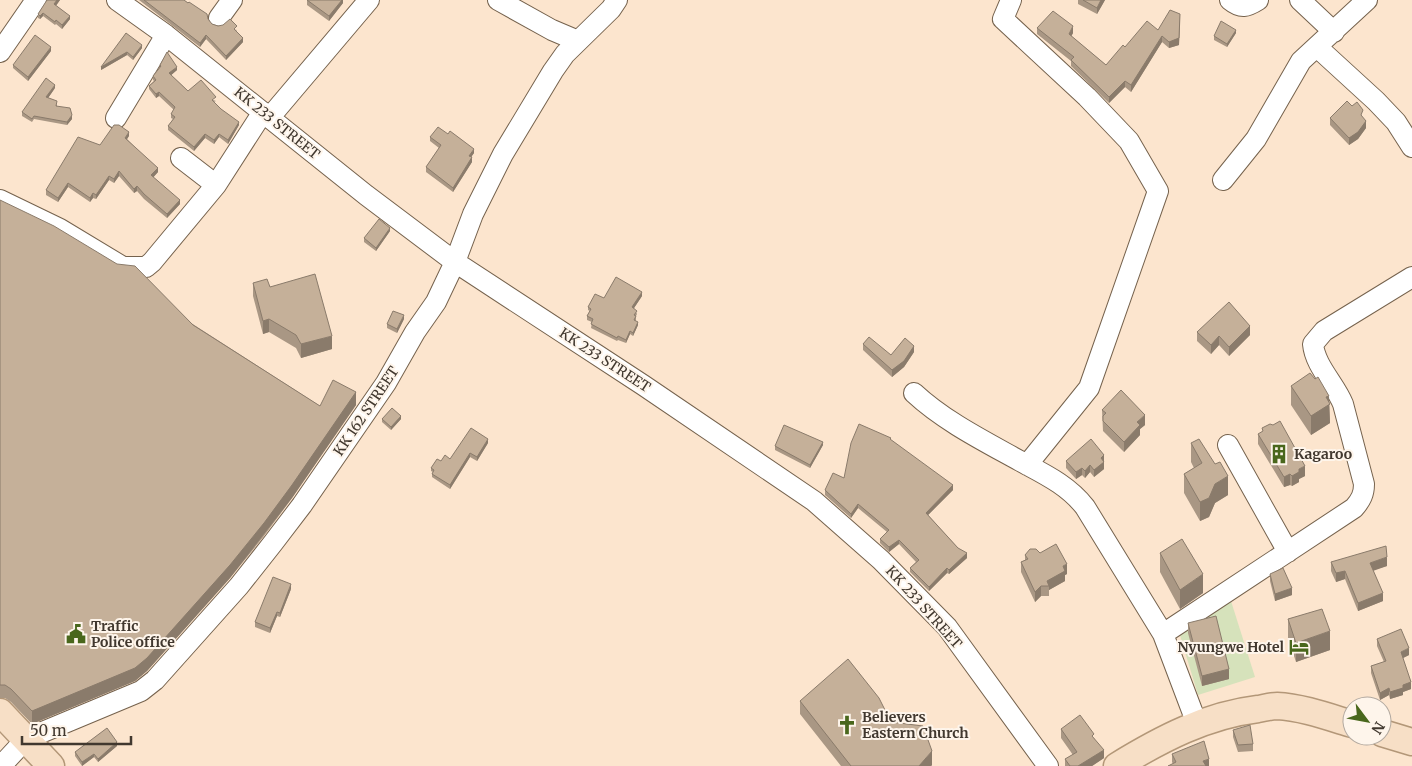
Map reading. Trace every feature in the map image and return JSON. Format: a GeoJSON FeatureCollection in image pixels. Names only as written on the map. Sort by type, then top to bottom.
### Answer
{"type":"FeatureCollection","features":[{"type":"Feature","properties":{"kind":"main road"},"geometry":{"type":"LineString","coordinates":[[1117,766],[1155,743],[1197,724],[1238,711],[1277,706],[1342,721]]}},
{"type":"Feature","properties":{"kind":"main road"},"geometry":{"type":"LineString","coordinates":[[0,712],[51,766]]}},
{"type":"Feature","properties":{"kind":"main road"},"geometry":{"type":"LineString","coordinates":[[1392,736],[1412,742]]}},
{"type":"Feature","properties":{"kind":"street"},"geometry":{"type":"LineString","coordinates":[[0,52],[36,0]]}},
{"type":"Feature","properties":{"kind":"street","name":"KK 233 STREET"},"geometry":{"type":"LineString","coordinates":[[117,0],[166,35],[366,195],[456,262],[643,385],[814,501],[881,560],[947,627],[1048,766]]}},
{"type":"Feature","properties":{"kind":"street"},"geometry":{"type":"LineString","coordinates":[[219,18],[232,0]]}},
{"type":"Feature","properties":{"kind":"street"},"geometry":{"type":"LineString","coordinates":[[0,200],[60,229],[123,267],[146,267],[216,185],[266,114],[369,0]]}},
{"type":"Feature","properties":{"kind":"street"},"geometry":{"type":"LineString","coordinates":[[498,0],[552,30],[578,41]]}},
{"type":"Feature","properties":{"kind":"street","name":"KK 162 STREET"},"geometry":{"type":"LineString","coordinates":[[26,739],[142,691],[155,680],[239,586],[302,505],[386,383],[436,302],[456,262],[473,214],[503,154],[553,71],[565,54],[611,9],[617,0]]}},
{"type":"Feature","properties":{"kind":"street"},"geometry":{"type":"LineString","coordinates":[[1012,0],[1003,19],[1087,96],[1128,141],[1158,191],[1089,388],[1027,465]]}},
{"type":"Feature","properties":{"kind":"street"},"geometry":{"type":"LineString","coordinates":[[1230,0],[1242,7],[1248,7],[1258,0]]}},
{"type":"Feature","properties":{"kind":"street"},"geometry":{"type":"LineString","coordinates":[[1300,0],[1334,32]]}},
{"type":"Feature","properties":{"kind":"street"},"geometry":{"type":"LineString","coordinates":[[1223,180],[1256,139],[1301,61],[1367,0]]}},
{"type":"Feature","properties":{"kind":"street"},"geometry":{"type":"LineString","coordinates":[[116,118],[166,35]]}},
{"type":"Feature","properties":{"kind":"street"},"geometry":{"type":"LineString","coordinates":[[1317,47],[1396,122],[1412,147]]}},
{"type":"Feature","properties":{"kind":"street"},"geometry":{"type":"LineString","coordinates":[[181,158],[216,185]]}},
{"type":"Feature","properties":{"kind":"street"},"geometry":{"type":"LineString","coordinates":[[1163,634],[1354,508],[1364,492],[1364,484],[1343,404],[1338,391],[1314,353],[1313,344],[1324,331],[1412,277]]}},
{"type":"Feature","properties":{"kind":"street"},"geometry":{"type":"LineString","coordinates":[[914,393],[935,410],[992,446],[1057,481],[1072,492],[1085,507],[1163,634],[1197,724]]}},
{"type":"Feature","properties":{"kind":"street"},"geometry":{"type":"LineString","coordinates":[[1228,445],[1288,552]]}},
{"type":"Feature","properties":{"kind":"street"},"geometry":{"type":"LineString","coordinates":[[1,766],[26,739]]}},
{"type":"Feature","properties":{"kind":"green space"},"geometry":{"type":"Polygon","coordinates":[[[1231,601],[1255,677],[1198,695],[1179,632],[1231,601]]]}},
{"type":"Feature","properties":{"kind":"building"},"geometry":{"type":"Polygon","coordinates":[[[47,0],[57,0],[54,4],[70,16],[62,25],[43,13],[40,16],[38,14],[47,0]]]}},
{"type":"Feature","properties":{"kind":"building"},"geometry":{"type":"Polygon","coordinates":[[[144,0],[184,0],[207,14],[212,24],[223,25],[230,19],[237,26],[234,29],[243,38],[226,56],[206,35],[200,43],[144,0]]]}},
{"type":"Feature","properties":{"kind":"building"},"geometry":{"type":"Polygon","coordinates":[[[307,0],[342,0],[329,16],[307,0]]]}},
{"type":"Feature","properties":{"kind":"building"},"geometry":{"type":"Polygon","coordinates":[[[1083,0],[1101,0],[1097,8],[1083,0]]]}},
{"type":"Feature","properties":{"kind":"building"},"geometry":{"type":"Polygon","coordinates":[[[1170,10],[1180,14],[1179,38],[1169,42],[1162,36],[1131,85],[1125,81],[1109,97],[1071,60],[1074,57],[1037,28],[1053,11],[1073,26],[1069,34],[1106,65],[1123,45],[1125,47],[1147,21],[1158,30],[1170,10]]]}},
{"type":"Feature","properties":{"kind":"building"},"geometry":{"type":"Polygon","coordinates":[[[1221,21],[1236,30],[1227,44],[1214,36],[1221,21]]]}},
{"type":"Feature","properties":{"kind":"building"},"geometry":{"type":"Polygon","coordinates":[[[126,33],[142,45],[133,57],[127,52],[101,67],[126,33]]]}},
{"type":"Feature","properties":{"kind":"building"},"geometry":{"type":"Polygon","coordinates":[[[35,35],[51,47],[28,77],[13,65],[35,35]]]}},
{"type":"Feature","properties":{"kind":"building"},"geometry":{"type":"Polygon","coordinates":[[[167,52],[177,67],[169,73],[188,91],[201,80],[216,97],[212,100],[239,122],[228,140],[219,134],[214,140],[205,134],[194,147],[168,126],[175,117],[171,114],[175,107],[159,92],[156,94],[149,86],[156,80],[153,76],[161,66],[167,52]]]}},
{"type":"Feature","properties":{"kind":"building"},"geometry":{"type":"Polygon","coordinates":[[[46,78],[55,85],[46,97],[57,101],[56,106],[70,108],[72,115],[67,122],[34,116],[32,119],[22,112],[46,78]]]}},
{"type":"Feature","properties":{"kind":"building"},"geometry":{"type":"Polygon","coordinates":[[[1347,101],[1352,106],[1357,102],[1363,110],[1361,115],[1366,121],[1358,132],[1349,138],[1330,118],[1347,101]]]}},
{"type":"Feature","properties":{"kind":"building"},"geometry":{"type":"Polygon","coordinates":[[[114,125],[119,125],[129,132],[125,138],[158,168],[151,175],[180,200],[167,214],[137,186],[134,189],[119,171],[114,179],[109,176],[96,195],[93,193],[90,198],[68,183],[58,198],[46,190],[78,137],[100,145],[114,125]]]}},
{"type":"Feature","properties":{"kind":"building"},"geometry":{"type":"Polygon","coordinates":[[[438,127],[448,134],[450,131],[474,149],[469,156],[472,157],[453,188],[426,167],[441,145],[430,137],[438,127]]]}},
{"type":"Feature","properties":{"kind":"building"},"geometry":{"type":"Polygon","coordinates":[[[0,200],[54,226],[117,264],[135,266],[193,325],[320,406],[333,380],[356,392],[264,523],[230,565],[147,658],[135,668],[32,711],[11,689],[5,685],[0,685],[0,200]]]}},
{"type":"Feature","properties":{"kind":"building"},"geometry":{"type":"Polygon","coordinates":[[[379,219],[390,228],[376,248],[364,238],[379,219]]]}},
{"type":"Feature","properties":{"kind":"building"},"geometry":{"type":"Polygon","coordinates":[[[315,274],[332,336],[301,344],[296,335],[269,319],[263,321],[253,283],[267,279],[270,287],[315,274]]]}},
{"type":"Feature","properties":{"kind":"building"},"geometry":{"type":"Polygon","coordinates":[[[616,277],[642,292],[632,307],[637,311],[634,315],[636,316],[634,320],[638,322],[633,333],[630,331],[626,340],[618,336],[617,338],[591,324],[593,319],[587,316],[591,309],[588,307],[595,294],[604,298],[616,277]]]}},
{"type":"Feature","properties":{"kind":"building"},"geometry":{"type":"Polygon","coordinates":[[[1229,302],[1250,326],[1229,347],[1219,336],[1211,345],[1197,332],[1229,302]]]}},
{"type":"Feature","properties":{"kind":"building"},"geometry":{"type":"Polygon","coordinates":[[[393,311],[404,315],[397,329],[387,324],[393,311]]]}},
{"type":"Feature","properties":{"kind":"building"},"geometry":{"type":"Polygon","coordinates":[[[869,337],[891,355],[905,338],[914,346],[904,361],[892,370],[863,344],[869,337]]]}},
{"type":"Feature","properties":{"kind":"building"},"geometry":{"type":"Polygon","coordinates":[[[1310,373],[1315,379],[1318,377],[1329,396],[1326,397],[1330,404],[1311,416],[1291,386],[1310,373]]]}},
{"type":"Feature","properties":{"kind":"building"},"geometry":{"type":"Polygon","coordinates":[[[1121,390],[1145,415],[1137,422],[1140,425],[1124,442],[1103,421],[1103,416],[1106,413],[1102,410],[1121,390]]]}},
{"type":"Feature","properties":{"kind":"building"},"geometry":{"type":"Polygon","coordinates":[[[392,408],[401,416],[391,427],[382,419],[392,408]]]}},
{"type":"Feature","properties":{"kind":"building","name":"Kagaroo"},"geometry":{"type":"Polygon","coordinates":[[[1280,421],[1305,466],[1292,476],[1290,474],[1284,477],[1258,434],[1263,431],[1262,428],[1280,421]]]}},
{"type":"Feature","properties":{"kind":"building"},"geometry":{"type":"Polygon","coordinates":[[[859,424],[891,438],[953,485],[926,513],[958,548],[967,553],[949,570],[947,568],[929,587],[910,568],[919,560],[899,540],[889,547],[880,539],[889,530],[858,504],[851,514],[825,490],[833,473],[844,478],[851,443],[859,424]]]}},
{"type":"Feature","properties":{"kind":"building"},"geometry":{"type":"Polygon","coordinates":[[[784,425],[823,442],[810,465],[775,446],[784,425]]]}},
{"type":"Feature","properties":{"kind":"building"},"geometry":{"type":"Polygon","coordinates":[[[471,428],[488,439],[477,457],[470,453],[450,485],[432,474],[434,470],[431,468],[437,459],[441,461],[445,455],[450,459],[471,428]]]}},
{"type":"Feature","properties":{"kind":"building"},"geometry":{"type":"Polygon","coordinates":[[[1091,439],[1104,455],[1101,458],[1104,462],[1094,470],[1090,465],[1085,471],[1082,468],[1076,472],[1066,461],[1091,439]]]}},
{"type":"Feature","properties":{"kind":"building"},"geometry":{"type":"Polygon","coordinates":[[[1199,439],[1215,464],[1220,462],[1228,476],[1215,484],[1209,498],[1200,502],[1184,474],[1202,463],[1191,443],[1199,439]]]}},
{"type":"Feature","properties":{"kind":"building"},"geometry":{"type":"Polygon","coordinates":[[[1182,539],[1203,574],[1180,590],[1160,553],[1182,539]]]}},
{"type":"Feature","properties":{"kind":"building"},"geometry":{"type":"Polygon","coordinates":[[[1056,544],[1067,564],[1063,566],[1065,571],[1047,581],[1049,586],[1041,586],[1035,592],[1021,562],[1028,559],[1025,555],[1030,549],[1036,549],[1040,553],[1056,544]]]}},
{"type":"Feature","properties":{"kind":"building"},"geometry":{"type":"Polygon","coordinates":[[[1386,546],[1387,557],[1370,563],[1383,593],[1358,603],[1345,571],[1336,573],[1331,562],[1386,546]]]}},
{"type":"Feature","properties":{"kind":"building"},"geometry":{"type":"Polygon","coordinates":[[[1283,568],[1292,588],[1275,594],[1270,574],[1283,568]]]}},
{"type":"Feature","properties":{"kind":"building"},"geometry":{"type":"Polygon","coordinates":[[[273,577],[291,584],[280,613],[277,612],[270,628],[255,622],[273,577]]]}},
{"type":"Feature","properties":{"kind":"building"},"geometry":{"type":"Polygon","coordinates":[[[1322,609],[1330,631],[1296,643],[1288,619],[1322,609]]]}},
{"type":"Feature","properties":{"kind":"building"},"geometry":{"type":"Polygon","coordinates":[[[1216,616],[1229,669],[1202,676],[1188,623],[1216,616]]]}},
{"type":"Feature","properties":{"kind":"building"},"geometry":{"type":"Polygon","coordinates":[[[1401,629],[1409,648],[1401,652],[1411,682],[1403,685],[1403,688],[1390,692],[1389,688],[1380,693],[1371,666],[1386,661],[1377,639],[1401,629]]]}},
{"type":"Feature","properties":{"kind":"building","name":"Believers Eastern Church"},"geometry":{"type":"Polygon","coordinates":[[[848,659],[879,698],[891,722],[923,726],[932,751],[919,766],[851,766],[800,701],[848,659]]]}},
{"type":"Feature","properties":{"kind":"building"},"geometry":{"type":"Polygon","coordinates":[[[1080,715],[1094,734],[1092,736],[1104,750],[1078,766],[1070,766],[1065,759],[1077,752],[1061,729],[1080,715]]]}},
{"type":"Feature","properties":{"kind":"building"},"geometry":{"type":"Polygon","coordinates":[[[1250,725],[1253,744],[1238,745],[1233,730],[1250,725]]]}},
{"type":"Feature","properties":{"kind":"building"},"geometry":{"type":"Polygon","coordinates":[[[107,728],[117,742],[98,759],[94,754],[82,762],[75,752],[107,728]]]}},
{"type":"Feature","properties":{"kind":"building"},"geometry":{"type":"Polygon","coordinates":[[[1204,741],[1209,759],[1203,761],[1206,766],[1168,766],[1176,762],[1172,754],[1204,741]]]}},
{"type":"Feature","properties":{"kind":"place","name":"Kagaroo"},"geometry":{"type":"Point","coordinates":[1279,454]}},
{"type":"Feature","properties":{"kind":"place","name":"Traffic Police office"},"geometry":{"type":"Point","coordinates":[76,634]}},
{"type":"Feature","properties":{"kind":"place","name":"Nyungwe Hotel"},"geometry":{"type":"Point","coordinates":[1299,647]}},
{"type":"Feature","properties":{"kind":"place","name":"Believers Eastern Church"},"geometry":{"type":"Point","coordinates":[847,725]}}]}
